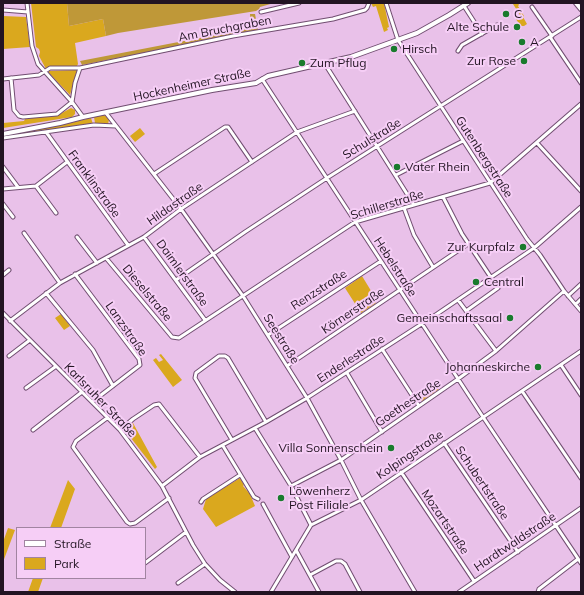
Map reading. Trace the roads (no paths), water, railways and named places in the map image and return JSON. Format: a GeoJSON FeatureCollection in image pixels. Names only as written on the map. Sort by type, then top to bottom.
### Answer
{"type":"FeatureCollection","features":[{"type":"Feature","properties":{"kind":"street"},"geometry":{"type":"LineString","coordinates":[[27,3],[32,46],[38,64],[72,102],[83,117]]}},
{"type":"Feature","properties":{"kind":"street"},"geometry":{"type":"LineString","coordinates":[[261,12],[299,3]]}},
{"type":"Feature","properties":{"kind":"street","name":"Am Bruchgraben"},"geometry":{"type":"LineString","coordinates":[[3,79],[39,75],[50,68],[80,68],[233,36],[333,19],[365,10],[369,3]]}},
{"type":"Feature","properties":{"kind":"street","name":"Gutenbergstraße"},"geometry":{"type":"LineString","coordinates":[[386,3],[398,40],[527,239],[540,255],[564,291],[581,311]]}},
{"type":"Feature","properties":{"kind":"street"},"geometry":{"type":"LineString","coordinates":[[576,3],[581,9]]}},
{"type":"Feature","properties":{"kind":"street"},"geometry":{"type":"LineString","coordinates":[[466,4],[482,34]]}},
{"type":"Feature","properties":{"kind":"street","name":"Hockenheimer Straße"},"geometry":{"type":"LineString","coordinates":[[3,134],[60,124],[83,117],[212,90],[256,83],[268,76],[351,57],[398,40],[437,22],[466,4]]}},
{"type":"Feature","properties":{"kind":"street"},"geometry":{"type":"LineString","coordinates":[[532,7],[581,83]]}},
{"type":"Feature","properties":{"kind":"street"},"geometry":{"type":"LineString","coordinates":[[3,10],[28,12]]}},
{"type":"Feature","properties":{"kind":"street","name":"Schulstraße"},"geometry":{"type":"LineString","coordinates":[[176,280],[213,253],[327,178],[581,17]]}},
{"type":"Feature","properties":{"kind":"street"},"geometry":{"type":"LineString","coordinates":[[458,51],[462,45],[497,25]]}},
{"type":"Feature","properties":{"kind":"street"},"geometry":{"type":"LineString","coordinates":[[324,64],[414,205]]}},
{"type":"Feature","properties":{"kind":"street"},"geometry":{"type":"LineString","coordinates":[[11,78],[14,110],[19,116],[23,117],[57,114],[72,102],[74,83],[80,68]]}},
{"type":"Feature","properties":{"kind":"street","name":"Hebelstraße"},"geometry":{"type":"LineString","coordinates":[[262,79],[483,417],[581,563]]}},
{"type":"Feature","properties":{"kind":"street","name":"Schillerstraße"},"geometry":{"type":"LineString","coordinates":[[176,338],[179,338],[355,222],[490,183],[581,105]]}},
{"type":"Feature","properties":{"kind":"street","name":"Hildastraße"},"geometry":{"type":"LineString","coordinates":[[10,321],[60,283],[144,237],[181,209],[297,132],[355,112]]}},
{"type":"Feature","properties":{"kind":"street","name":"Seestraße"},"geometry":{"type":"LineString","coordinates":[[106,113],[181,209],[243,296],[307,398],[361,500],[415,592]]}},
{"type":"Feature","properties":{"kind":"street"},"geometry":{"type":"LineString","coordinates":[[3,138],[94,125],[116,126]]}},
{"type":"Feature","properties":{"kind":"street"},"geometry":{"type":"LineString","coordinates":[[154,174],[225,127],[228,127],[252,162]]}},
{"type":"Feature","properties":{"kind":"street","name":"Franklinstraße"},"geometry":{"type":"LineString","coordinates":[[46,132],[128,245]]}},
{"type":"Feature","properties":{"kind":"street"},"geometry":{"type":"LineString","coordinates":[[396,175],[463,141]]}},
{"type":"Feature","properties":{"kind":"street"},"geometry":{"type":"LineString","coordinates":[[537,143],[581,191]]}},
{"type":"Feature","properties":{"kind":"street"},"geometry":{"type":"LineString","coordinates":[[3,189],[36,186],[67,162]]}},
{"type":"Feature","properties":{"kind":"street"},"geometry":{"type":"LineString","coordinates":[[3,167],[18,187]]}},
{"type":"Feature","properties":{"kind":"street"},"geometry":{"type":"LineString","coordinates":[[36,186],[56,213]]}},
{"type":"Feature","properties":{"kind":"street"},"geometry":{"type":"LineString","coordinates":[[443,197],[468,244],[498,288],[466,311]]}},
{"type":"Feature","properties":{"kind":"street"},"geometry":{"type":"LineString","coordinates":[[3,204],[12,217]]}},
{"type":"Feature","properties":{"kind":"street","name":"Enderlestraße"},"geometry":{"type":"LineString","coordinates":[[162,486],[200,457],[266,422],[347,374],[534,248],[581,207]]}},
{"type":"Feature","properties":{"kind":"street"},"geometry":{"type":"LineString","coordinates":[[404,208],[414,235],[433,267]]}},
{"type":"Feature","properties":{"kind":"street"},"geometry":{"type":"LineString","coordinates":[[24,233],[60,283]]}},
{"type":"Feature","properties":{"kind":"street"},"geometry":{"type":"LineString","coordinates":[[77,237],[97,263]]}},
{"type":"Feature","properties":{"kind":"street","name":"Daimlerstraße"},"geometry":{"type":"LineString","coordinates":[[144,237],[205,320]]}},
{"type":"Feature","properties":{"kind":"street","name":"Körnerstraße"},"geometry":{"type":"LineString","coordinates":[[287,366],[468,244]]}},
{"type":"Feature","properties":{"kind":"street","name":"Dieselstraße"},"geometry":{"type":"LineString","coordinates":[[106,258],[172,337],[176,338]]}},
{"type":"Feature","properties":{"kind":"street","name":"Renzstraße"},"geometry":{"type":"LineString","coordinates":[[268,335],[381,261]]}},
{"type":"Feature","properties":{"kind":"street"},"geometry":{"type":"LineString","coordinates":[[3,275],[9,270]]}},
{"type":"Feature","properties":{"kind":"street","name":"Lanzstraße"},"geometry":{"type":"LineString","coordinates":[[75,274],[139,359],[140,365],[92,402]]}},
{"type":"Feature","properties":{"kind":"street"},"geometry":{"type":"LineString","coordinates":[[568,296],[581,284]]}},
{"type":"Feature","properties":{"kind":"street","name":"Goethestraße"},"geometry":{"type":"LineString","coordinates":[[291,486],[341,460],[458,379],[496,351],[564,291]]}},
{"type":"Feature","properties":{"kind":"street"},"geometry":{"type":"LineString","coordinates":[[46,293],[93,350],[113,386]]}},
{"type":"Feature","properties":{"kind":"street"},"geometry":{"type":"LineString","coordinates":[[576,304],[581,299]]}},
{"type":"Feature","properties":{"kind":"street"},"geometry":{"type":"LineString","coordinates":[[458,300],[496,351]]}},
{"type":"Feature","properties":{"kind":"street","name":"Karlsruher Straße"},"geometry":{"type":"LineString","coordinates":[[3,313],[120,430],[162,486],[205,564],[235,592]]}},
{"type":"Feature","properties":{"kind":"street"},"geometry":{"type":"LineString","coordinates":[[9,356],[30,340]]}},
{"type":"Feature","properties":{"kind":"street"},"geometry":{"type":"LineString","coordinates":[[382,349],[420,406]]}},
{"type":"Feature","properties":{"kind":"street","name":"Kolpingstraße"},"geometry":{"type":"LineString","coordinates":[[310,525],[361,500],[581,351]]}},
{"type":"Feature","properties":{"kind":"street"},"geometry":{"type":"LineString","coordinates":[[232,440],[195,378],[196,373],[219,356],[225,356],[228,358],[266,422]]}},
{"type":"Feature","properties":{"kind":"street"},"geometry":{"type":"LineString","coordinates":[[561,365],[581,395]]}},
{"type":"Feature","properties":{"kind":"street"},"geometry":{"type":"LineString","coordinates":[[26,388],[56,367]]}},
{"type":"Feature","properties":{"kind":"street"},"geometry":{"type":"LineString","coordinates":[[347,374],[382,432]]}},
{"type":"Feature","properties":{"kind":"street"},"geometry":{"type":"LineString","coordinates":[[522,391],[581,478]]}},
{"type":"Feature","properties":{"kind":"street"},"geometry":{"type":"LineString","coordinates":[[33,430],[82,392]]}},
{"type":"Feature","properties":{"kind":"street"},"geometry":{"type":"LineString","coordinates":[[120,430],[155,404],[159,404],[200,457]]}},
{"type":"Feature","properties":{"kind":"street"},"geometry":{"type":"LineString","coordinates":[[107,418],[76,441],[73,447],[127,522],[130,524],[134,523],[169,498]]}},
{"type":"Feature","properties":{"kind":"street"},"geometry":{"type":"LineString","coordinates":[[255,428],[291,486],[310,525],[272,592]]}},
{"type":"Feature","properties":{"kind":"street","name":"Schubertstraße"},"geometry":{"type":"LineString","coordinates":[[444,443],[518,552]]}},
{"type":"Feature","properties":{"kind":"street"},"geometry":{"type":"LineString","coordinates":[[223,446],[254,497],[258,499]]}},
{"type":"Feature","properties":{"kind":"street","name":"Mozartstraße"},"geometry":{"type":"LineString","coordinates":[[401,472],[474,581]]}},
{"type":"Feature","properties":{"kind":"street"},"geometry":{"type":"LineString","coordinates":[[201,502],[203,499],[240,475]]}},
{"type":"Feature","properties":{"kind":"street"},"geometry":{"type":"LineString","coordinates":[[263,504],[292,557]]}},
{"type":"Feature","properties":{"kind":"street","name":"Hardtwaldstraße"},"geometry":{"type":"LineString","coordinates":[[459,592],[581,508]]}},
{"type":"Feature","properties":{"kind":"street"},"geometry":{"type":"LineString","coordinates":[[146,562],[186,532]]}},
{"type":"Feature","properties":{"kind":"street"},"geometry":{"type":"LineString","coordinates":[[296,550],[320,592]]}},
{"type":"Feature","properties":{"kind":"street"},"geometry":{"type":"LineString","coordinates":[[538,592],[539,589],[578,559]]}},
{"type":"Feature","properties":{"kind":"street"},"geometry":{"type":"LineString","coordinates":[[310,575],[336,561],[341,561],[345,564],[360,592]]}},
{"type":"Feature","properties":{"kind":"street"},"geometry":{"type":"LineString","coordinates":[[178,583],[205,564]]}},
{"type":"Feature","properties":{"kind":"street"},"geometry":{"type":"LineString","coordinates":[[225,592],[228,587]]}},
{"type":"Feature","properties":{"kind":"place","name":"C"},"geometry":{"type":"Point","coordinates":[506,14]}},
{"type":"Feature","properties":{"kind":"place","name":"Alte Schule"},"geometry":{"type":"Point","coordinates":[517,27]}},
{"type":"Feature","properties":{"kind":"place","name":"A"},"geometry":{"type":"Point","coordinates":[522,42]}},
{"type":"Feature","properties":{"kind":"place","name":"Hirsch"},"geometry":{"type":"Point","coordinates":[394,49]}},
{"type":"Feature","properties":{"kind":"place","name":"Zur Rose"},"geometry":{"type":"Point","coordinates":[524,61]}},
{"type":"Feature","properties":{"kind":"place","name":"Zum Pflug"},"geometry":{"type":"Point","coordinates":[302,63]}},
{"type":"Feature","properties":{"kind":"place","name":"Vater Rhein"},"geometry":{"type":"Point","coordinates":[397,167]}},
{"type":"Feature","properties":{"kind":"place","name":"Zur Kurpfalz"},"geometry":{"type":"Point","coordinates":[523,247]}},
{"type":"Feature","properties":{"kind":"place","name":"Central"},"geometry":{"type":"Point","coordinates":[476,282]}},
{"type":"Feature","properties":{"kind":"place","name":"Gemeinschaftssaal"},"geometry":{"type":"Point","coordinates":[510,318]}},
{"type":"Feature","properties":{"kind":"place","name":"Johanneskirche"},"geometry":{"type":"Point","coordinates":[538,367]}},
{"type":"Feature","properties":{"kind":"place","name":"Villa Sonnenschein"},"geometry":{"type":"Point","coordinates":[391,448]}},
{"type":"Feature","properties":{"kind":"place","name":"Löwenherz Post Filiale"},"geometry":{"type":"Point","coordinates":[281,498]}}]}
